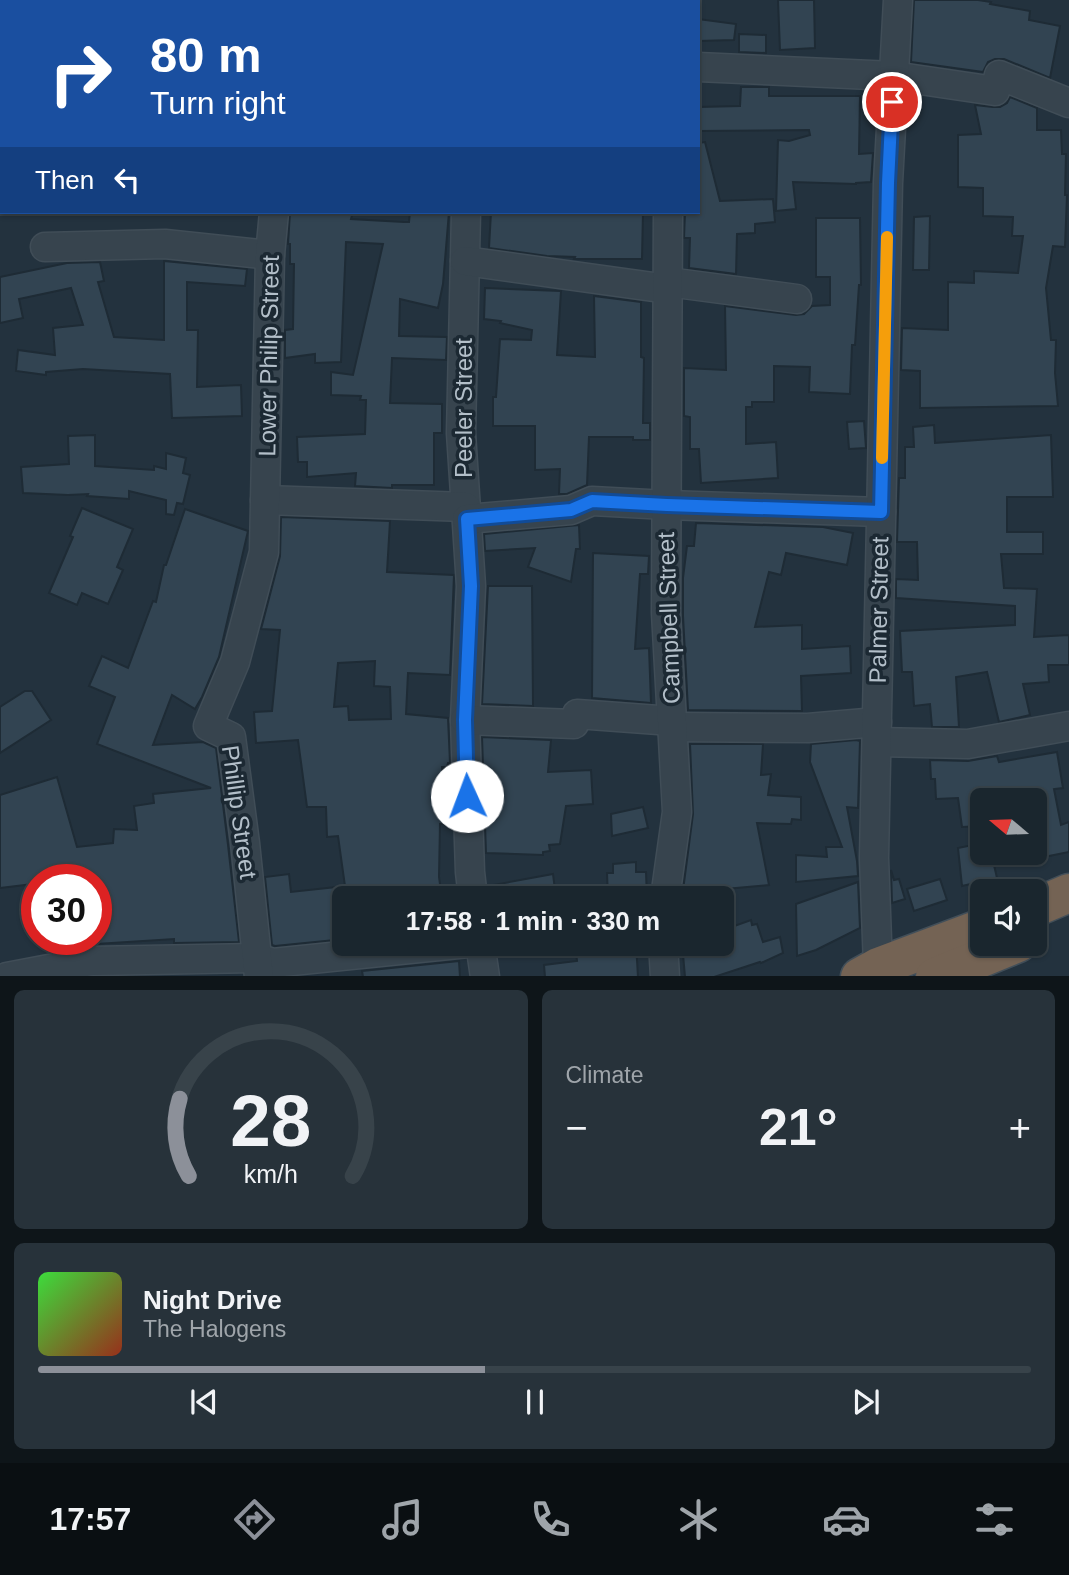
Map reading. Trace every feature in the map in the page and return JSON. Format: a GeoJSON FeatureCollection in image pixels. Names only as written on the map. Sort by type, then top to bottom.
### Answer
{"type":"FeatureCollection","features":[{"type":"Feature","properties":{"kind":"highway"},"geometry":{"type":"LineString","coordinates":[[1047,902],[1069,893]]}},
{"type":"Feature","properties":{"kind":"highway"},"geometry":{"type":"LineString","coordinates":[[1047,932],[1069,923]]}},
{"type":"Feature","properties":{"kind":"highway"},"geometry":{"type":"LineString","coordinates":[[869,972],[970,933]]}},
{"type":"Feature","properties":{"kind":"highway"},"geometry":{"type":"LineString","coordinates":[[935,976],[985,956]]}},
{"type":"Feature","properties":{"kind":"street","name":"Palmer Street"},"geometry":{"type":"LineString","coordinates":[[869,972],[874,858],[888,183],[898,0]]}},
{"type":"Feature","properties":{"kind":"street"},"geometry":{"type":"LineString","coordinates":[[700,67],[894,76],[995,90],[999,75],[1069,103]]}},
{"type":"Feature","properties":{"kind":"street","name":"Lower Philip Street"},"geometry":{"type":"LineString","coordinates":[[265,500],[270,256],[274,214]]}},
{"type":"Feature","properties":{"kind":"street","name":"Peeler Street"},"geometry":{"type":"LineString","coordinates":[[466,214],[461,433],[471,586],[465,720],[472,886]]}},
{"type":"Feature","properties":{"kind":"street","name":"Campbell Street"},"geometry":{"type":"LineString","coordinates":[[667,886],[677,812],[666,613],[668,214]]}},
{"type":"Feature","properties":{"kind":"street"},"geometry":{"type":"LineString","coordinates":[[45,247],[165,244],[270,256]]}},
{"type":"Feature","properties":{"kind":"street"},"geometry":{"type":"LineString","coordinates":[[465,261],[797,299]]}},
{"type":"Feature","properties":{"kind":"street"},"geometry":{"type":"LineString","coordinates":[[265,500],[467,513],[571,510],[592,501],[881,512]]}},
{"type":"Feature","properties":{"kind":"street","name":"Phillip Street"},"geometry":{"type":"LineString","coordinates":[[258,967],[231,737],[208,726],[235,662],[264,552],[265,500]]}},
{"type":"Feature","properties":{"kind":"street"},"geometry":{"type":"LineString","coordinates":[[465,720],[575,724],[577,714],[672,724],[877,732],[968,744],[1069,726]]}},
{"type":"Feature","properties":{"kind":"street"},"geometry":{"type":"LineString","coordinates":[[7,976],[50,973],[91,961],[258,967],[342,956]]}},
{"type":"Feature","properties":{"kind":"street"},"geometry":{"type":"LineString","coordinates":[[482,956],[485,976]]}},
{"type":"Feature","properties":{"kind":"street"},"geometry":{"type":"LineString","coordinates":[[664,956],[665,976]]}},
{"type":"Feature","properties":{"kind":"building"},"geometry":{"type":"Polygon","coordinates":[[[778,0],[814,0],[815,48],[780,50],[778,0]]]}},
{"type":"Feature","properties":{"kind":"building"},"geometry":{"type":"Polygon","coordinates":[[[914,0],[991,2],[990,4],[1030,11],[1029,20],[1060,26],[1050,78],[1004,59],[988,62],[983,72],[911,62],[914,0]]]}},
{"type":"Feature","properties":{"kind":"building"},"geometry":{"type":"Polygon","coordinates":[[[700,19],[736,24],[734,40],[700,41],[700,19]]]}},
{"type":"Feature","properties":{"kind":"building"},"geometry":{"type":"Polygon","coordinates":[[[739,34],[766,35],[766,53],[739,52],[739,34]]]}},
{"type":"Feature","properties":{"kind":"building"},"geometry":{"type":"Polygon","coordinates":[[[741,87],[769,87],[769,96],[860,96],[859,154],[873,153],[871,182],[793,182],[796,209],[776,211],[778,140],[789,141],[810,135],[809,130],[700,131],[700,107],[740,106],[741,87]]]}},
{"type":"Feature","properties":{"kind":"building"},"geometry":{"type":"Polygon","coordinates":[[[1010,97],[1037,108],[1037,130],[1061,130],[1062,154],[1066,154],[1065,247],[1053,246],[1046,288],[1051,340],[1056,340],[1058,406],[920,408],[920,371],[901,370],[902,328],[948,330],[948,282],[974,283],[974,271],[1018,273],[1023,236],[1012,236],[1013,217],[983,216],[983,188],[958,187],[958,135],[981,134],[975,105],[1000,107],[1007,103],[1010,97]]]}},
{"type":"Feature","properties":{"kind":"building"},"geometry":{"type":"Polygon","coordinates":[[[705,142],[720,201],[773,199],[775,222],[755,224],[755,233],[737,234],[736,274],[689,268],[690,238],[684,238],[685,214],[700,214],[700,143],[705,142]]]}},
{"type":"Feature","properties":{"kind":"building"},"geometry":{"type":"Polygon","coordinates":[[[290,214],[352,214],[351,219],[409,222],[410,214],[449,214],[443,284],[438,308],[400,299],[399,336],[447,337],[446,360],[392,358],[390,403],[442,404],[442,433],[434,433],[434,485],[392,485],[392,488],[355,486],[356,473],[307,477],[307,462],[298,462],[297,437],[365,434],[366,400],[360,400],[361,396],[331,395],[331,372],[353,375],[383,244],[346,242],[341,362],[315,363],[315,354],[285,358],[285,330],[293,329],[294,264],[290,264],[290,214]]]}},
{"type":"Feature","properties":{"kind":"building"},"geometry":{"type":"Polygon","coordinates":[[[491,214],[643,214],[642,259],[574,259],[575,257],[489,248],[491,214]]]}},
{"type":"Feature","properties":{"kind":"building"},"geometry":{"type":"Polygon","coordinates":[[[930,216],[929,270],[913,270],[914,217],[930,216]]]}},
{"type":"Feature","properties":{"kind":"building"},"geometry":{"type":"Polygon","coordinates":[[[816,218],[860,218],[861,285],[855,345],[852,345],[850,394],[809,392],[810,367],[774,366],[774,402],[752,402],[752,407],[746,407],[746,444],[776,442],[778,478],[701,483],[699,449],[690,449],[690,417],[684,416],[684,368],[726,370],[725,306],[796,315],[804,314],[812,306],[830,305],[830,277],[816,277],[816,218]]]}},
{"type":"Feature","properties":{"kind":"building"},"geometry":{"type":"Polygon","coordinates":[[[164,261],[247,269],[245,286],[187,282],[187,330],[198,330],[197,387],[241,385],[242,416],[172,418],[170,374],[83,369],[46,372],[46,375],[16,371],[18,350],[55,355],[53,328],[83,325],[71,288],[19,299],[23,318],[0,323],[0,277],[67,263],[100,262],[104,281],[98,282],[114,337],[164,340],[164,261]]]}},
{"type":"Feature","properties":{"kind":"building"},"geometry":{"type":"Polygon","coordinates":[[[485,288],[561,291],[557,355],[595,357],[594,296],[641,302],[643,423],[650,423],[650,440],[633,440],[633,437],[589,437],[587,485],[567,494],[559,494],[560,469],[535,470],[535,426],[493,426],[493,397],[496,397],[500,339],[531,340],[532,330],[484,319],[485,288]]]}},
{"type":"Feature","properties":{"kind":"building"},"geometry":{"type":"Polygon","coordinates":[[[864,421],[866,448],[849,449],[847,422],[864,421]]]}},
{"type":"Feature","properties":{"kind":"building"},"geometry":{"type":"Polygon","coordinates":[[[934,425],[935,443],[1051,435],[1053,497],[1007,497],[1007,532],[1043,532],[1043,554],[1001,554],[1004,588],[1037,589],[1034,637],[1069,635],[1069,665],[1048,665],[1049,682],[1023,684],[1030,715],[999,722],[987,672],[956,677],[959,727],[932,727],[930,704],[914,706],[912,672],[902,672],[900,631],[1015,625],[1015,606],[896,598],[896,579],[918,580],[917,542],[897,542],[899,478],[905,478],[905,447],[914,447],[913,427],[934,425]]]}},
{"type":"Feature","properties":{"kind":"building"},"geometry":{"type":"Polygon","coordinates":[[[95,435],[95,466],[154,470],[154,466],[166,469],[166,453],[186,458],[183,473],[190,475],[183,504],[177,503],[174,515],[166,514],[166,500],[129,491],[129,499],[87,496],[88,494],[23,493],[21,467],[69,464],[68,436],[95,435]]]}},
{"type":"Feature","properties":{"kind":"building"},"geometry":{"type":"Polygon","coordinates":[[[82,508],[133,529],[117,567],[123,570],[108,604],[82,593],[77,605],[49,593],[73,537],[70,536],[82,508]]]}},
{"type":"Feature","properties":{"kind":"building"},"geometry":{"type":"Polygon","coordinates":[[[185,509],[248,531],[219,657],[202,697],[195,709],[172,695],[153,745],[203,742],[216,748],[239,942],[174,943],[174,939],[112,943],[112,864],[21,864],[21,885],[0,888],[0,795],[57,777],[77,847],[113,843],[114,829],[137,830],[134,806],[154,803],[153,794],[211,788],[97,744],[115,697],[89,686],[102,656],[128,668],[153,601],[156,602],[185,509]]]}},
{"type":"Feature","properties":{"kind":"building"},"geometry":{"type":"Polygon","coordinates":[[[281,517],[390,521],[387,572],[454,575],[450,675],[408,673],[406,714],[448,718],[450,763],[447,767],[442,767],[446,807],[451,809],[452,823],[440,824],[440,886],[345,886],[338,836],[327,837],[326,807],[307,807],[298,740],[256,743],[254,712],[272,711],[280,630],[261,629],[280,556],[281,517]],[[375,661],[338,663],[334,707],[348,706],[349,720],[391,719],[390,687],[374,686],[375,661]]]}},
{"type":"Feature","properties":{"kind":"building"},"geometry":{"type":"Polygon","coordinates":[[[696,523],[823,527],[853,533],[847,565],[786,553],[781,575],[769,572],[755,627],[802,625],[802,649],[850,646],[851,673],[801,676],[802,711],[688,710],[683,578],[687,546],[694,546],[696,523]]]}},
{"type":"Feature","properties":{"kind":"building"},"geometry":{"type":"Polygon","coordinates":[[[579,525],[580,549],[576,549],[571,582],[528,567],[535,548],[485,551],[484,534],[579,525]]]}},
{"type":"Feature","properties":{"kind":"building"},"geometry":{"type":"Polygon","coordinates":[[[593,553],[649,556],[648,574],[640,574],[635,649],[649,648],[651,703],[592,698],[593,553]]]}},
{"type":"Feature","properties":{"kind":"building"},"geometry":{"type":"Polygon","coordinates":[[[488,586],[532,586],[533,706],[482,704],[488,586]]]}},
{"type":"Feature","properties":{"kind":"building"},"geometry":{"type":"Polygon","coordinates":[[[25,691],[32,691],[51,720],[0,753],[0,707],[25,691]]]}},
{"type":"Feature","properties":{"kind":"building"},"geometry":{"type":"Polygon","coordinates":[[[482,737],[551,740],[548,772],[591,770],[593,804],[566,806],[560,844],[549,845],[550,851],[543,852],[543,855],[486,853],[482,737]]]}},
{"type":"Feature","properties":{"kind":"building"},"geometry":{"type":"Polygon","coordinates":[[[860,741],[858,808],[847,807],[858,876],[796,882],[796,855],[827,857],[826,847],[842,847],[810,762],[811,744],[860,741]]]}},
{"type":"Feature","properties":{"kind":"building"},"geometry":{"type":"Polygon","coordinates":[[[690,744],[763,744],[761,775],[771,774],[768,795],[801,797],[801,820],[792,819],[791,824],[757,823],[769,885],[734,888],[734,886],[684,886],[693,814],[690,744]]]}},
{"type":"Feature","properties":{"kind":"building"},"geometry":{"type":"Polygon","coordinates":[[[1057,752],[1063,788],[1054,789],[1061,825],[1069,822],[1069,852],[1047,856],[1047,788],[970,788],[970,827],[962,827],[958,798],[936,799],[930,760],[968,761],[997,756],[999,762],[1057,752]]]}},
{"type":"Feature","properties":{"kind":"building"},"geometry":{"type":"Polygon","coordinates":[[[643,807],[648,828],[612,836],[611,814],[643,807]]]}},
{"type":"Feature","properties":{"kind":"building"},"geometry":{"type":"Polygon","coordinates":[[[970,846],[970,865],[994,865],[997,878],[970,879],[970,884],[962,886],[958,848],[970,846]]]}},
{"type":"Feature","properties":{"kind":"building"},"geometry":{"type":"Polygon","coordinates":[[[636,862],[636,872],[646,872],[647,886],[608,886],[607,873],[613,873],[613,864],[636,862]]]}},
{"type":"Feature","properties":{"kind":"building"},"geometry":{"type":"Polygon","coordinates":[[[891,870],[894,880],[899,879],[905,899],[892,903],[891,870]]]}},
{"type":"Feature","properties":{"kind":"building"},"geometry":{"type":"Polygon","coordinates":[[[289,874],[291,892],[332,887],[332,940],[272,945],[265,877],[289,874]]]}},
{"type":"Feature","properties":{"kind":"building"},"geometry":{"type":"Polygon","coordinates":[[[553,874],[554,886],[488,886],[553,874]]]}},
{"type":"Feature","properties":{"kind":"building"},"geometry":{"type":"Polygon","coordinates":[[[940,879],[947,900],[914,911],[907,889],[940,879]]]}},
{"type":"Feature","properties":{"kind":"building"},"geometry":{"type":"Polygon","coordinates":[[[858,882],[860,928],[816,950],[797,956],[796,904],[858,882]]]}},
{"type":"Feature","properties":{"kind":"building"},"geometry":{"type":"Polygon","coordinates":[[[751,920],[752,925],[757,924],[763,942],[780,937],[783,953],[761,963],[717,976],[685,976],[683,956],[734,956],[734,926],[751,920]]]}},
{"type":"Feature","properties":{"kind":"building"},"geometry":{"type":"Polygon","coordinates":[[[576,956],[637,956],[638,976],[545,976],[544,965],[577,961],[576,956]]]}},
{"type":"Feature","properties":{"kind":"building"},"geometry":{"type":"Polygon","coordinates":[[[459,961],[460,976],[363,976],[362,971],[459,961]]]}},
{"type":"Feature","properties":{"kind":"slow traffic"},"geometry":{"type":"LineString","coordinates":[[882,458],[887,237]]}},
{"type":"Feature","properties":{"kind":"route"},"geometry":{"type":"LineString","coordinates":[[467,796],[465,720],[471,586],[467,519],[571,510],[592,501],[881,512],[892,102]]}}]}
